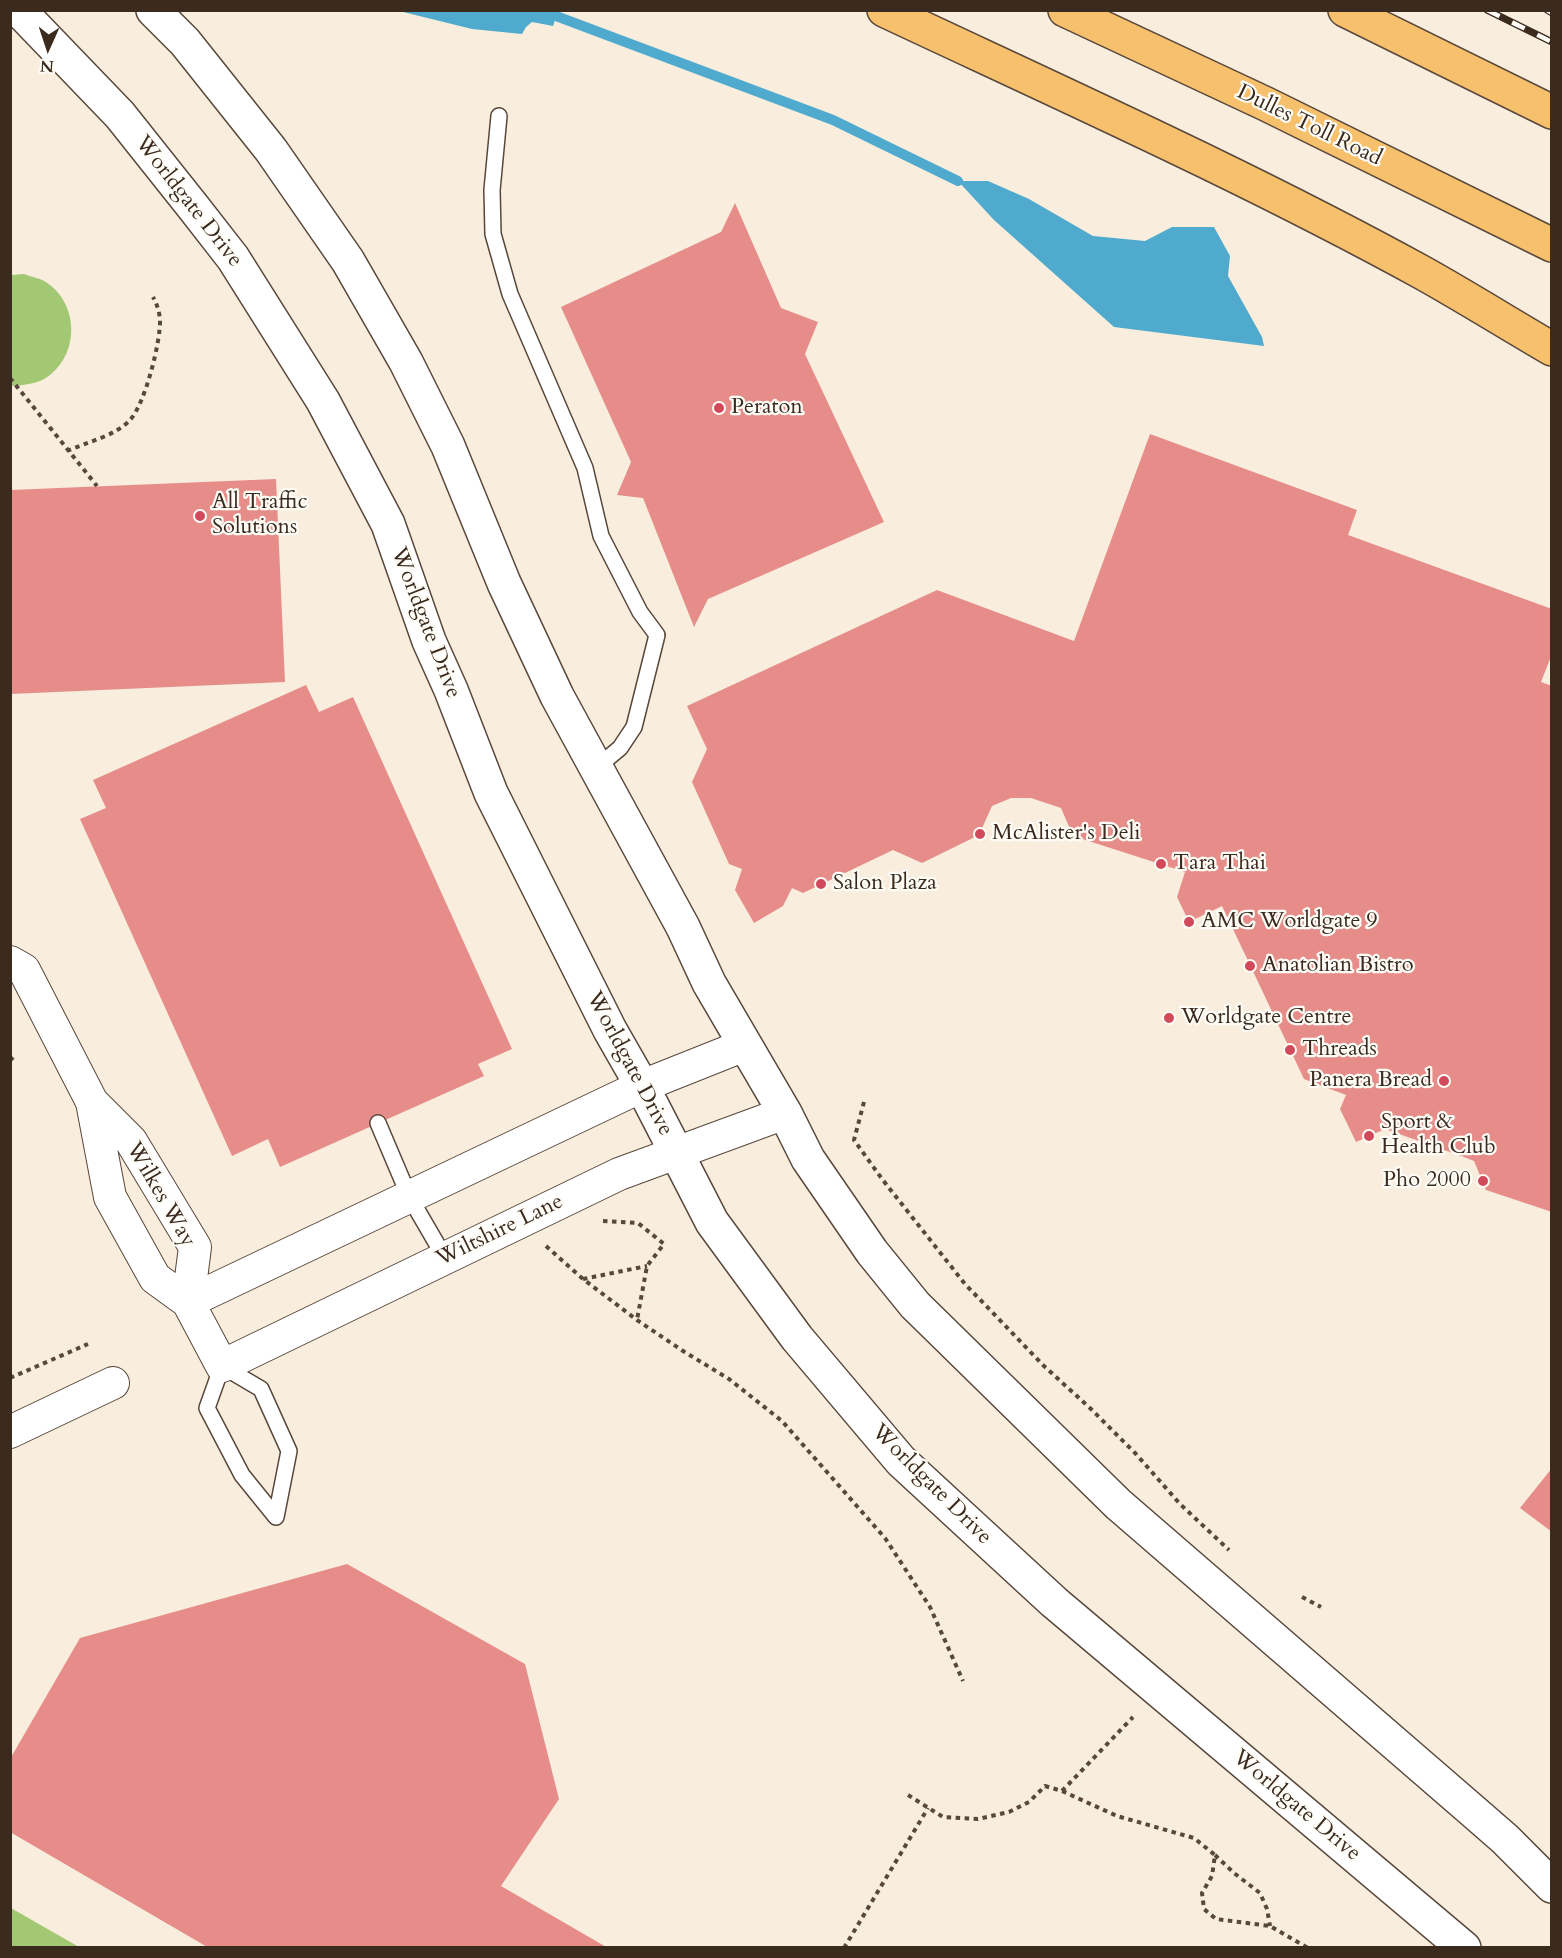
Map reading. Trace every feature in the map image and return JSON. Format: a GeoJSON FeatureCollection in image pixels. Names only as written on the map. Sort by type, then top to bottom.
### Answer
{"type":"FeatureCollection","features":[{"type":"Feature","properties":{"kind":"highway"},"geometry":{"type":"LineString","coordinates":[[884,10],[1150,136],[1332,226],[1424,274],[1551,349]]}},
{"type":"Feature","properties":{"kind":"highway","name":"Dulles Toll Road"},"geometry":{"type":"LineString","coordinates":[[1065,10],[1266,104],[1551,245]]}},
{"type":"Feature","properties":{"kind":"highway"},"geometry":{"type":"LineString","coordinates":[[1345,10],[1551,112]]}},
{"type":"Feature","properties":{"kind":"street","name":"Worldgate Drive"},"geometry":{"type":"LineString","coordinates":[[19,10],[120,115],[233,258],[323,401],[388,525],[429,641],[451,690],[491,793],[610,1030],[642,1086],[712,1222],[747,1271],[797,1338],[901,1461],[1054,1602],[1464,1947]]}},
{"type":"Feature","properties":{"kind":"street"},"geometry":{"type":"LineString","coordinates":[[153,10],[185,42],[271,150],[348,261],[406,362],[448,446],[504,583],[557,696],[683,927],[709,983],[785,1113],[808,1159],[872,1252],[915,1305],[1118,1504],[1505,1839],[1551,1886]]}},
{"type":"Feature","properties":{"kind":"street","name":"Wilkes Way"},"geometry":{"type":"LineString","coordinates":[[10,962],[24,970],[92,1102],[110,1197],[155,1278],[188,1302],[222,1366]]}},
{"type":"Feature","properties":{"kind":"street"},"geometry":{"type":"LineString","coordinates":[[188,1302],[642,1086],[745,1045]]}},
{"type":"Feature","properties":{"kind":"street","name":"Wilkes Way"},"geometry":{"type":"LineString","coordinates":[[92,1102],[131,1141],[195,1247],[188,1302]]}},
{"type":"Feature","properties":{"kind":"street","name":"Wiltshire Lane"},"geometry":{"type":"LineString","coordinates":[[222,1366],[619,1174],[785,1113]]}},
{"type":"Feature","properties":{"kind":"street"},"geometry":{"type":"LineString","coordinates":[[10,1432],[113,1383]]}},
{"type":"Feature","properties":{"kind":"lane"},"geometry":{"type":"LineString","coordinates":[[499,116],[492,190],[493,234],[510,294],[585,468],[601,536],[640,612],[657,634],[634,727],[620,748],[596,768]]}},
{"type":"Feature","properties":{"kind":"lane"},"geometry":{"type":"LineString","coordinates":[[378,1123],[409,1196],[444,1258]]}},
{"type":"Feature","properties":{"kind":"lane"},"geometry":{"type":"LineString","coordinates":[[222,1366],[261,1389],[289,1451],[276,1517],[242,1475],[207,1408],[222,1366]]}},
{"type":"Feature","properties":{"kind":"path"},"geometry":{"type":"LineString","coordinates":[[67,451],[110,433],[129,421],[139,405],[159,330],[158,305],[153,297]]}},
{"type":"Feature","properties":{"kind":"path"},"geometry":{"type":"LineString","coordinates":[[10,378],[97,486]]}},
{"type":"Feature","properties":{"kind":"path"},"geometry":{"type":"LineString","coordinates":[[10,1057],[15,1062]]}},
{"type":"Feature","properties":{"kind":"path"},"geometry":{"type":"LineString","coordinates":[[864,1102],[854,1140],[965,1284],[1044,1366],[1136,1454],[1180,1504],[1229,1551]]}},
{"type":"Feature","properties":{"kind":"path"},"geometry":{"type":"LineString","coordinates":[[544,1244],[583,1279],[638,1320],[729,1379],[782,1421],[885,1538],[930,1607],[963,1681]]}},
{"type":"Feature","properties":{"kind":"path"},"geometry":{"type":"LineString","coordinates":[[638,1320],[647,1266],[664,1244]]}},
{"type":"Feature","properties":{"kind":"path"},"geometry":{"type":"LineString","coordinates":[[583,1279],[647,1266]]}},
{"type":"Feature","properties":{"kind":"path"},"geometry":{"type":"LineString","coordinates":[[10,1378],[88,1344]]}},
{"type":"Feature","properties":{"kind":"path"},"geometry":{"type":"LineString","coordinates":[[1302,1598],[1321,1607]]}},
{"type":"Feature","properties":{"kind":"path"},"geometry":{"type":"LineString","coordinates":[[1062,1791],[1133,1717]]}},
{"type":"Feature","properties":{"kind":"path"},"geometry":{"type":"LineString","coordinates":[[908,1795],[943,1817],[978,1819],[1009,1812],[1029,1802],[1045,1786],[1062,1791],[1117,1816],[1194,1838],[1260,1893],[1267,1909],[1270,1926]]}},
{"type":"Feature","properties":{"kind":"path"},"geometry":{"type":"LineString","coordinates":[[844,1947],[928,1808]]}},
{"type":"Feature","properties":{"kind":"path"},"geometry":{"type":"LineString","coordinates":[[1215,1855],[1212,1876],[1202,1893],[1204,1909],[1216,1919],[1270,1926],[1308,1947]]}},
{"type":"Feature","properties":{"kind":"green space"},"geometry":{"type":"Polygon","coordinates":[[[24,274],[41,279],[57,291],[69,314],[70,341],[67,353],[60,365],[50,375],[36,382],[11,386],[11,275],[24,274]]]}},
{"type":"Feature","properties":{"kind":"green space"},"geometry":{"type":"Polygon","coordinates":[[[11,1908],[79,1947],[11,1947],[11,1908]]]}},
{"type":"Feature","properties":{"kind":"water"},"geometry":{"type":"Polygon","coordinates":[[[558,10],[553,26],[532,22],[522,34],[472,29],[399,11],[558,10]]]}},
{"type":"Feature","properties":{"kind":"water"},"geometry":{"type":"Polygon","coordinates":[[[958,181],[988,181],[1029,199],[1093,236],[1145,241],[1172,227],[1214,227],[1230,256],[1228,276],[1262,337],[1264,346],[1114,327],[994,220],[958,181]]]}},
{"type":"Feature","properties":{"kind":"building","name":"Peraton"},"geometry":{"type":"Polygon","coordinates":[[[735,203],[781,308],[818,322],[805,354],[884,522],[708,599],[694,627],[643,498],[617,495],[631,462],[561,307],[721,232],[735,203]]]}},
{"type":"Feature","properties":{"kind":"building"},"geometry":{"type":"Polygon","coordinates":[[[1150,434],[1357,510],[1348,535],[1552,609],[1552,654],[1541,682],[1552,686],[1552,1212],[1486,1190],[1474,1161],[1464,1157],[1385,1129],[1356,1142],[1340,1109],[1346,1095],[1304,1079],[1222,906],[1189,922],[1177,897],[1185,872],[1073,836],[1061,808],[1031,798],[1011,798],[992,806],[979,835],[922,863],[893,850],[803,893],[792,888],[783,906],[754,923],[735,890],[742,869],[729,864],[692,782],[707,749],[687,706],[937,590],[1074,641],[1150,434]]]}},
{"type":"Feature","properties":{"kind":"building"},"geometry":{"type":"Polygon","coordinates":[[[276,479],[285,682],[10,694],[10,490],[276,479]]]}},
{"type":"Feature","properties":{"kind":"building"},"geometry":{"type":"Polygon","coordinates":[[[306,685],[319,712],[353,697],[512,1049],[478,1064],[484,1076],[280,1167],[268,1139],[232,1156],[80,819],[106,808],[93,780],[306,685]]]}},
{"type":"Feature","properties":{"kind":"building"},"geometry":{"type":"Polygon","coordinates":[[[1552,1468],[1552,1532],[1520,1508],[1552,1468]]]}},
{"type":"Feature","properties":{"kind":"building"},"geometry":{"type":"Polygon","coordinates":[[[347,1564],[525,1664],[559,1799],[501,1886],[608,1948],[209,1948],[10,1832],[10,1759],[80,1638],[347,1564]]]}},
{"type":"Feature","properties":{"kind":"waterway"},"geometry":{"type":"LineString","coordinates":[[556,16],[833,120],[958,181]]}},
{"type":"Feature","properties":{"kind":"railway"},"geometry":{"type":"LineString","coordinates":[[1487,10],[1552,42]]}},
{"type":"Feature","properties":{"kind":"railway"},"geometry":{"type":"LineString","coordinates":[[1547,10],[1552,13]]}},
{"type":"Feature","properties":{"kind":"place","name":"Peraton"},"geometry":{"type":"Point","coordinates":[719,408]}},
{"type":"Feature","properties":{"kind":"place","name":"All Traffic Solutions"},"geometry":{"type":"Point","coordinates":[200,516]}},
{"type":"Feature","properties":{"kind":"place","name":"McAlister's Deli"},"geometry":{"type":"Point","coordinates":[980,834]}},
{"type":"Feature","properties":{"kind":"place","name":"Tara Thai"},"geometry":{"type":"Point","coordinates":[1161,864]}},
{"type":"Feature","properties":{"kind":"place","name":"Salon Plaza"},"geometry":{"type":"Point","coordinates":[821,884]}},
{"type":"Feature","properties":{"kind":"place","name":"AMC Worldgate 9"},"geometry":{"type":"Point","coordinates":[1189,922]}},
{"type":"Feature","properties":{"kind":"place","name":"Anatolian Bistro"},"geometry":{"type":"Point","coordinates":[1250,966]}},
{"type":"Feature","properties":{"kind":"place","name":"Worldgate Centre"},"geometry":{"type":"Point","coordinates":[1169,1018]}},
{"type":"Feature","properties":{"kind":"place","name":"Threads"},"geometry":{"type":"Point","coordinates":[1290,1050]}},
{"type":"Feature","properties":{"kind":"place","name":"Panera Bread"},"geometry":{"type":"Point","coordinates":[1444,1081]}},
{"type":"Feature","properties":{"kind":"place","name":"Sport & Health Club"},"geometry":{"type":"Point","coordinates":[1369,1136]}},
{"type":"Feature","properties":{"kind":"place","name":"Pho 2000"},"geometry":{"type":"Point","coordinates":[1483,1181]}}]}
